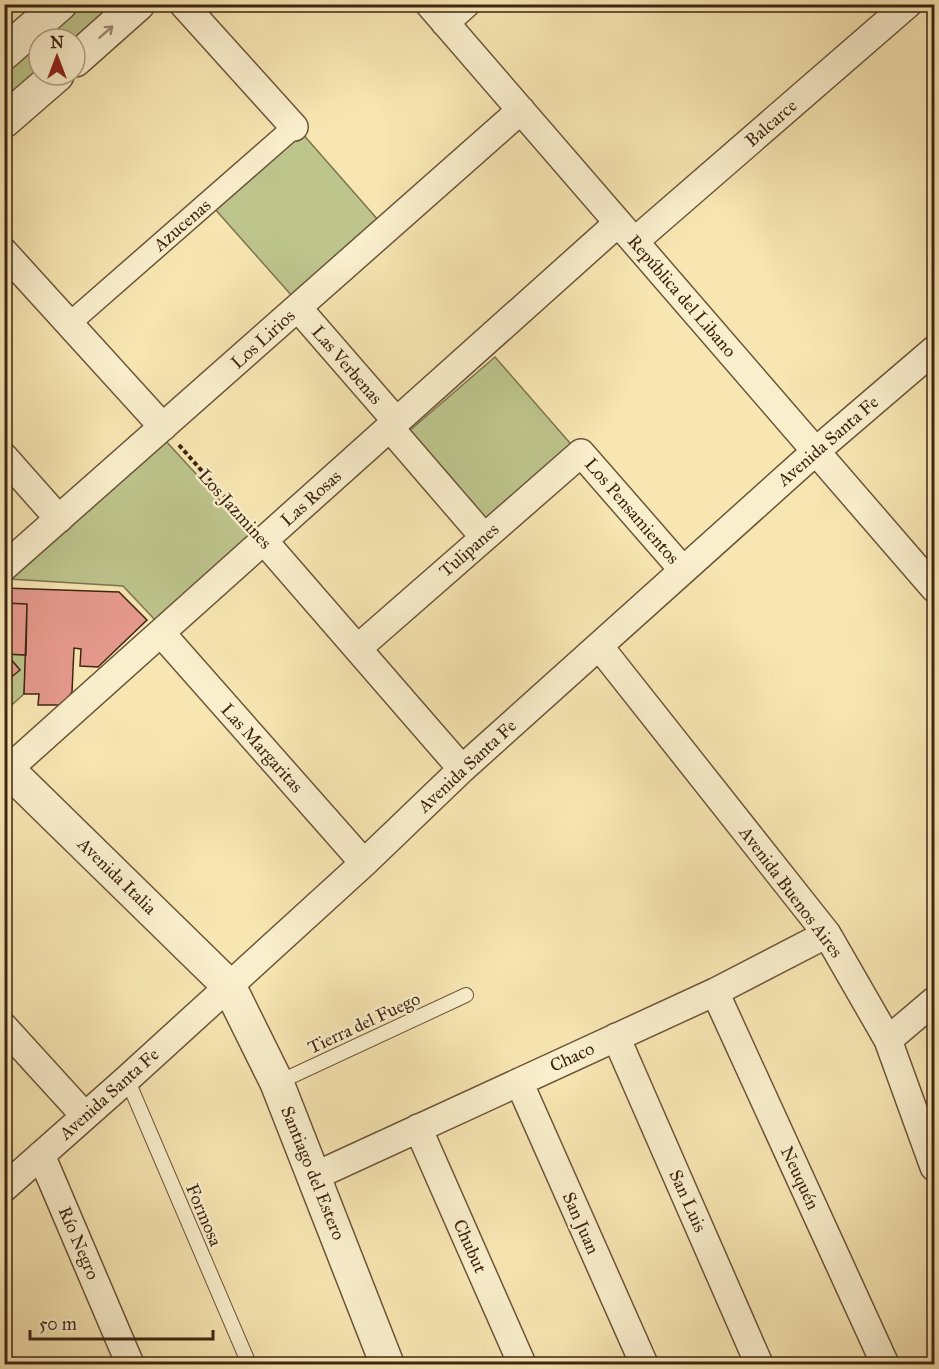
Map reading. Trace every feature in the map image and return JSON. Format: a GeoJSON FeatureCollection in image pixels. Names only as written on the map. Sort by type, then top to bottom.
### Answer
{"type":"FeatureCollection","features":[{"type":"Feature","properties":{"kind":"street"},"geometry":{"type":"LineString","coordinates":[[4,53],[60,4]]}},
{"type":"Feature","properties":{"kind":"street"},"geometry":{"type":"LineString","coordinates":[[87,49],[138,4]]}},
{"type":"Feature","properties":{"kind":"street"},"geometry":{"type":"LineString","coordinates":[[183,4],[294,127]]}},
{"type":"Feature","properties":{"kind":"street"},"geometry":{"type":"LineString","coordinates":[[437,14],[466,4]]}},
{"type":"Feature","properties":{"kind":"street","name":"Balcarce"},"geometry":{"type":"LineString","coordinates":[[626,232],[908,4]]}},
{"type":"Feature","properties":{"kind":"street","name":"República del Libano"},"geometry":{"type":"LineString","coordinates":[[437,14],[934,588]]}},
{"type":"Feature","properties":{"kind":"street"},"geometry":{"type":"LineString","coordinates":[[4,121],[43,87]]}},
{"type":"Feature","properties":{"kind":"street","name":"Los Lirios"},"geometry":{"type":"LineString","coordinates":[[4,567],[521,110]]}},
{"type":"Feature","properties":{"kind":"street","name":"Azucenas"},"geometry":{"type":"LineString","coordinates":[[70,322],[294,127]]}},
{"type":"Feature","properties":{"kind":"street","name":"Las Rosas"},"geometry":{"type":"LineString","coordinates":[[6,770],[393,425],[626,232]]}},
{"type":"Feature","properties":{"kind":"street"},"geometry":{"type":"LineString","coordinates":[[4,252],[163,427]]}},
{"type":"Feature","properties":{"kind":"street","name":"Las Verbenas"},"geometry":{"type":"LineString","coordinates":[[297,308],[484,537]]}},
{"type":"Feature","properties":{"kind":"street","name":"Avenida Santa Fe"},"geometry":{"type":"LineString","coordinates":[[4,1188],[364,863],[462,769],[816,451],[934,350]]}},
{"type":"Feature","properties":{"kind":"street","name":"Tulipanes"},"geometry":{"type":"LineString","coordinates":[[358,648],[581,453]]}},
{"type":"Feature","properties":{"kind":"street","name":"Los Pensamientos"},"geometry":{"type":"LineString","coordinates":[[581,453],[683,570]]}},
{"type":"Feature","properties":{"kind":"street"},"geometry":{"type":"LineString","coordinates":[[4,457],[59,519]]}},
{"type":"Feature","properties":{"kind":"street","name":"Los Jazmines"},"geometry":{"type":"LineString","coordinates":[[264,541],[462,769]]}},
{"type":"Feature","properties":{"kind":"street","name":"Las Margaritas"},"geometry":{"type":"LineString","coordinates":[[161,633],[364,863]]}},
{"type":"Feature","properties":{"kind":"street","name":"Avenida Buenos Aires"},"geometry":{"type":"LineString","coordinates":[[599,646],[827,934],[888,1040],[934,1167]]}},
{"type":"Feature","properties":{"kind":"street","name":"Avenida Italia"},"geometry":{"type":"LineString","coordinates":[[6,770],[229,986]]}},
{"type":"Feature","properties":{"kind":"street","name":"Chaco"},"geometry":{"type":"LineString","coordinates":[[315,1176],[715,992],[827,934]]}},
{"type":"Feature","properties":{"kind":"street","name":"Santiago del Estero"},"geometry":{"type":"LineString","coordinates":[[229,986],[277,1083],[387,1365]]}},
{"type":"Feature","properties":{"kind":"street","name":"Neuquén"},"geometry":{"type":"LineString","coordinates":[[715,992],[885,1365]]}},
{"type":"Feature","properties":{"kind":"street"},"geometry":{"type":"LineString","coordinates":[[888,1040],[934,1001]]}},
{"type":"Feature","properties":{"kind":"street"},"geometry":{"type":"LineString","coordinates":[[4,1027],[85,1116]]}},
{"type":"Feature","properties":{"kind":"street","name":"San Luis"},"geometry":{"type":"LineString","coordinates":[[616,1037],[759,1365]]}},
{"type":"Feature","properties":{"kind":"street","name":"San Juan"},"geometry":{"type":"LineString","coordinates":[[519,1082],[644,1365]]}},
{"type":"Feature","properties":{"kind":"street","name":"Chubut"},"geometry":{"type":"LineString","coordinates":[[418,1128],[522,1365]]}},
{"type":"Feature","properties":{"kind":"street","name":"Río Negro"},"geometry":{"type":"LineString","coordinates":[[41,1155],[130,1365]]}},
{"type":"Feature","properties":{"kind":"lane","name":"Tierra del Fuego"},"geometry":{"type":"LineString","coordinates":[[277,1083],[466,995]]}},
{"type":"Feature","properties":{"kind":"lane","name":"Formosa"},"geometry":{"type":"LineString","coordinates":[[127,1079],[249,1365]]}},
{"type":"Feature","properties":{"kind":"path","name":"Los Jazmines"},"geometry":{"type":"LineString","coordinates":[[163,427],[264,541]]}},
{"type":"Feature","properties":{"kind":"green space"},"geometry":{"type":"Polygon","coordinates":[[[60,5],[138,5],[87,33],[87,27],[34,27],[60,5]]]}},
{"type":"Feature","properties":{"kind":"green space"},"geometry":{"type":"Polygon","coordinates":[[[27,33],[27,87],[30,87],[5,121],[4,53],[27,33]]]}},
{"type":"Feature","properties":{"kind":"green space"},"geometry":{"type":"Polygon","coordinates":[[[301,132],[379,221],[292,296],[214,208],[301,132]]]}},
{"type":"Feature","properties":{"kind":"green space"},"geometry":{"type":"Polygon","coordinates":[[[495,357],[576,450],[488,525],[408,432],[495,357]]]}},
{"type":"Feature","properties":{"kind":"green space"},"geometry":{"type":"Polygon","coordinates":[[[164,439],[252,535],[156,621],[123,586],[10,579],[164,439]]]}},
{"type":"Feature","properties":{"kind":"green space"},"geometry":{"type":"Polygon","coordinates":[[[5,654],[26,655],[24,694],[5,711],[5,654]]]}},
{"type":"Feature","properties":{"kind":"building"},"geometry":{"type":"Polygon","coordinates":[[[4,588],[119,592],[147,620],[98,667],[80,666],[81,649],[74,648],[72,692],[63,705],[38,705],[39,694],[24,694],[27,604],[4,603],[4,588]]]}},
{"type":"Feature","properties":{"kind":"building"},"geometry":{"type":"Polygon","coordinates":[[[4,603],[27,604],[26,655],[4,654],[4,603]]]}},
{"type":"Feature","properties":{"kind":"building"},"geometry":{"type":"Polygon","coordinates":[[[10,658],[20,670],[4,683],[4,663],[10,658]]]}}]}
